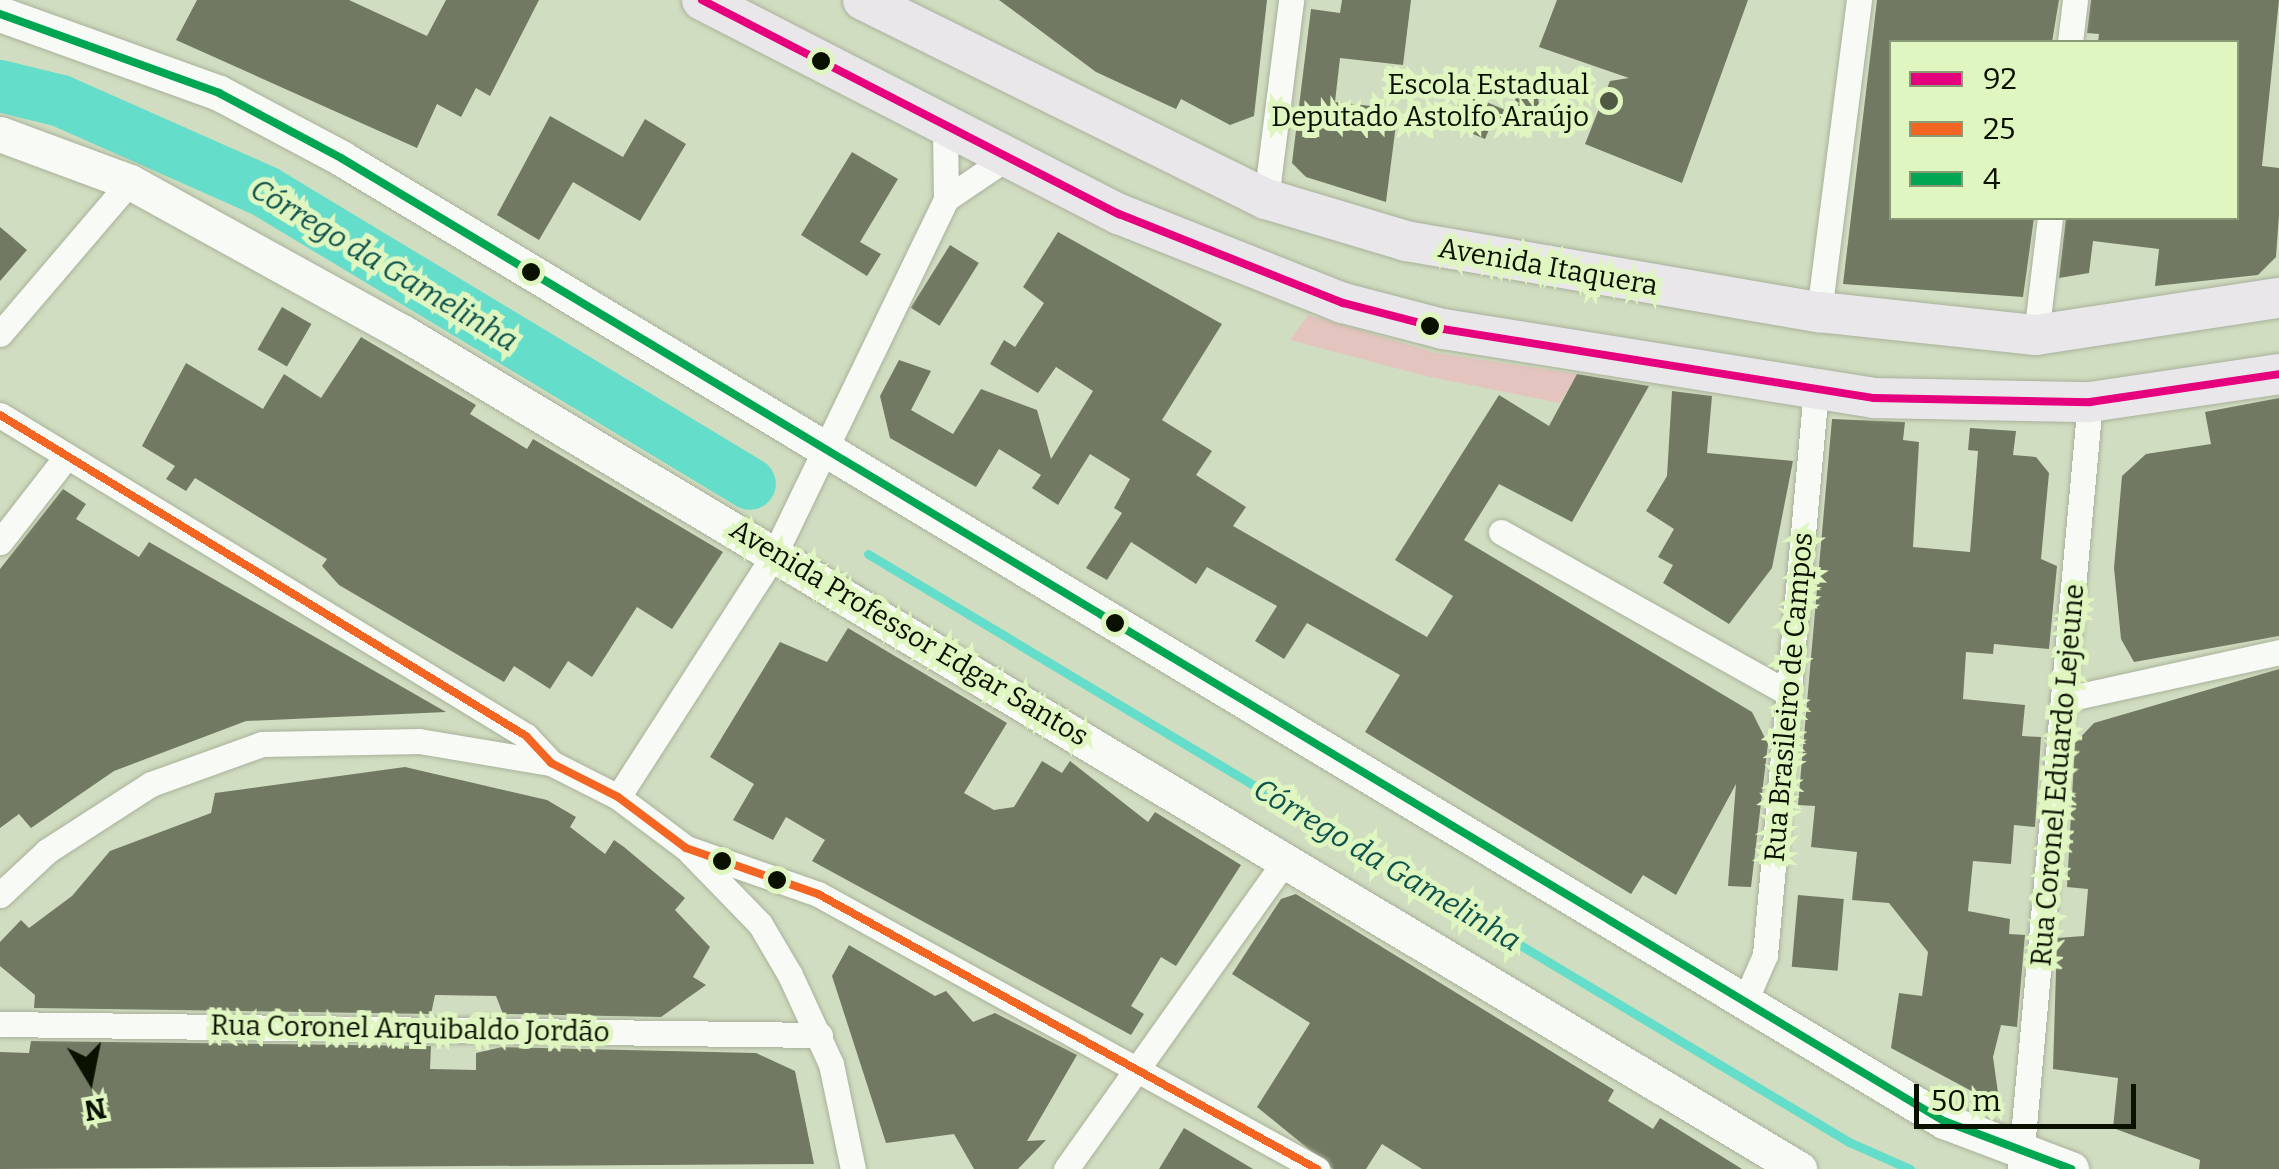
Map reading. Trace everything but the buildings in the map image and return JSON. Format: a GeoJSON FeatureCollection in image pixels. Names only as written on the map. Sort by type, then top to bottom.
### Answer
{"type":"FeatureCollection","features":[{"type":"Feature","properties":{"kind":"main road"},"geometry":{"type":"LineString","coordinates":[[702,0],[1005,160],[1343,303],[1477,336],[1816,389],[2090,402],[2279,374]]}},
{"type":"Feature","properties":{"kind":"main road","name":"Avenida Itaquera"},"geometry":{"type":"LineString","coordinates":[[863,0],[1266,200],[1502,261],[1819,312],[2036,335],[2279,298]]}},
{"type":"Feature","properties":{"kind":"main road"},"geometry":{"type":"LineString","coordinates":[[0,14],[236,102],[1944,1121],[2021,1159],[2071,1169]]}},
{"type":"Feature","properties":{"kind":"main road","name":"Avenida Professor Edgar Santos"},"geometry":{"type":"LineString","coordinates":[[0,134],[130,182],[776,553],[1798,1169]]}},
{"type":"Feature","properties":{"kind":"street"},"geometry":{"type":"LineString","coordinates":[[1266,200],[1292,0]]}},
{"type":"Feature","properties":{"kind":"street"},"geometry":{"type":"LineString","coordinates":[[1819,312],[1859,0]]}},
{"type":"Feature","properties":{"kind":"street"},"geometry":{"type":"LineString","coordinates":[[2070,40],[2075,0]]}},
{"type":"Feature","properties":{"kind":"street"},"geometry":{"type":"LineString","coordinates":[[618,797],[776,553],[946,199],[945,130]]}},
{"type":"Feature","properties":{"kind":"street"},"geometry":{"type":"LineString","coordinates":[[946,199],[1005,160]]}},
{"type":"Feature","properties":{"kind":"street"},"geometry":{"type":"LineString","coordinates":[[0,334],[130,182]]}},
{"type":"Feature","properties":{"kind":"street"},"geometry":{"type":"LineString","coordinates":[[2036,335],[2050,220]]}},
{"type":"Feature","properties":{"kind":"street","name":"Rua Brasileiro de Campos"},"geometry":{"type":"LineString","coordinates":[[1745,1001],[1765,955],[1816,389]]}},
{"type":"Feature","properties":{"kind":"street","name":"Rua Coronel Eduardo Lejeune"},"geometry":{"type":"LineString","coordinates":[[2021,1159],[2066,699],[2090,402]]}},
{"type":"Feature","properties":{"kind":"street"},"geometry":{"type":"LineString","coordinates":[[0,415],[526,736],[551,764]]}},
{"type":"Feature","properties":{"kind":"street"},"geometry":{"type":"LineString","coordinates":[[0,542],[67,456]]}},
{"type":"Feature","properties":{"kind":"street"},"geometry":{"type":"LineString","coordinates":[[1501,532],[1788,694]]}},
{"type":"Feature","properties":{"kind":"street"},"geometry":{"type":"LineString","coordinates":[[2066,699],[2279,652]]}},
{"type":"Feature","properties":{"kind":"street"},"geometry":{"type":"LineString","coordinates":[[0,895],[47,851],[151,784],[262,744],[419,741],[551,764],[618,797],[686,848],[760,924],[820,1035],[853,1169]]}},
{"type":"Feature","properties":{"kind":"street"},"geometry":{"type":"LineString","coordinates":[[686,848],[818,894],[1140,1064],[1317,1169]]}},
{"type":"Feature","properties":{"kind":"street"},"geometry":{"type":"LineString","coordinates":[[1066,1169],[1286,859]]}},
{"type":"Feature","properties":{"kind":"street","name":"Rua Coronel Arquibaldo Jordão"},"geometry":{"type":"LineString","coordinates":[[0,1024],[820,1035]]}},
{"type":"Feature","properties":{"kind":"shaded area"},"geometry":{"type":"Polygon","coordinates":[[[1308,315],[1436,353],[1577,374],[1560,403],[1426,376],[1290,340],[1308,315]]]}},
{"type":"Feature","properties":{"kind":"waterway","name":"Córrego da Gamelinha"},"geometry":{"type":"LineString","coordinates":[[0,86],[61,101],[266,192],[750,484]]}},
{"type":"Feature","properties":{"kind":"waterway","name":"Córrego da Gamelinha"},"geometry":{"type":"LineString","coordinates":[[868,554],[1849,1142],[1910,1169]]}},
{"type":"Feature","properties":{"kind":"transit line","name":"92"},"geometry":{"type":"LineString","coordinates":[[702,0],[1119,214],[1343,303],[1443,329],[1874,398],[2090,402],[2279,374]]}},
{"type":"Feature","properties":{"kind":"transit line","name":"4"},"geometry":{"type":"LineString","coordinates":[[0,14],[219,93],[341,158],[1944,1121],[2071,1169]]}},
{"type":"Feature","properties":{"kind":"transit line","name":"25"},"geometry":{"type":"LineString","coordinates":[[0,415],[526,736],[551,763],[618,797],[686,848],[818,894],[1317,1169]]}},
{"type":"Feature","properties":{"kind":"place","name":"Escola Estadual Deputado Astolfo Araújo"},"geometry":{"type":"Point","coordinates":[1609,101]}}]}
